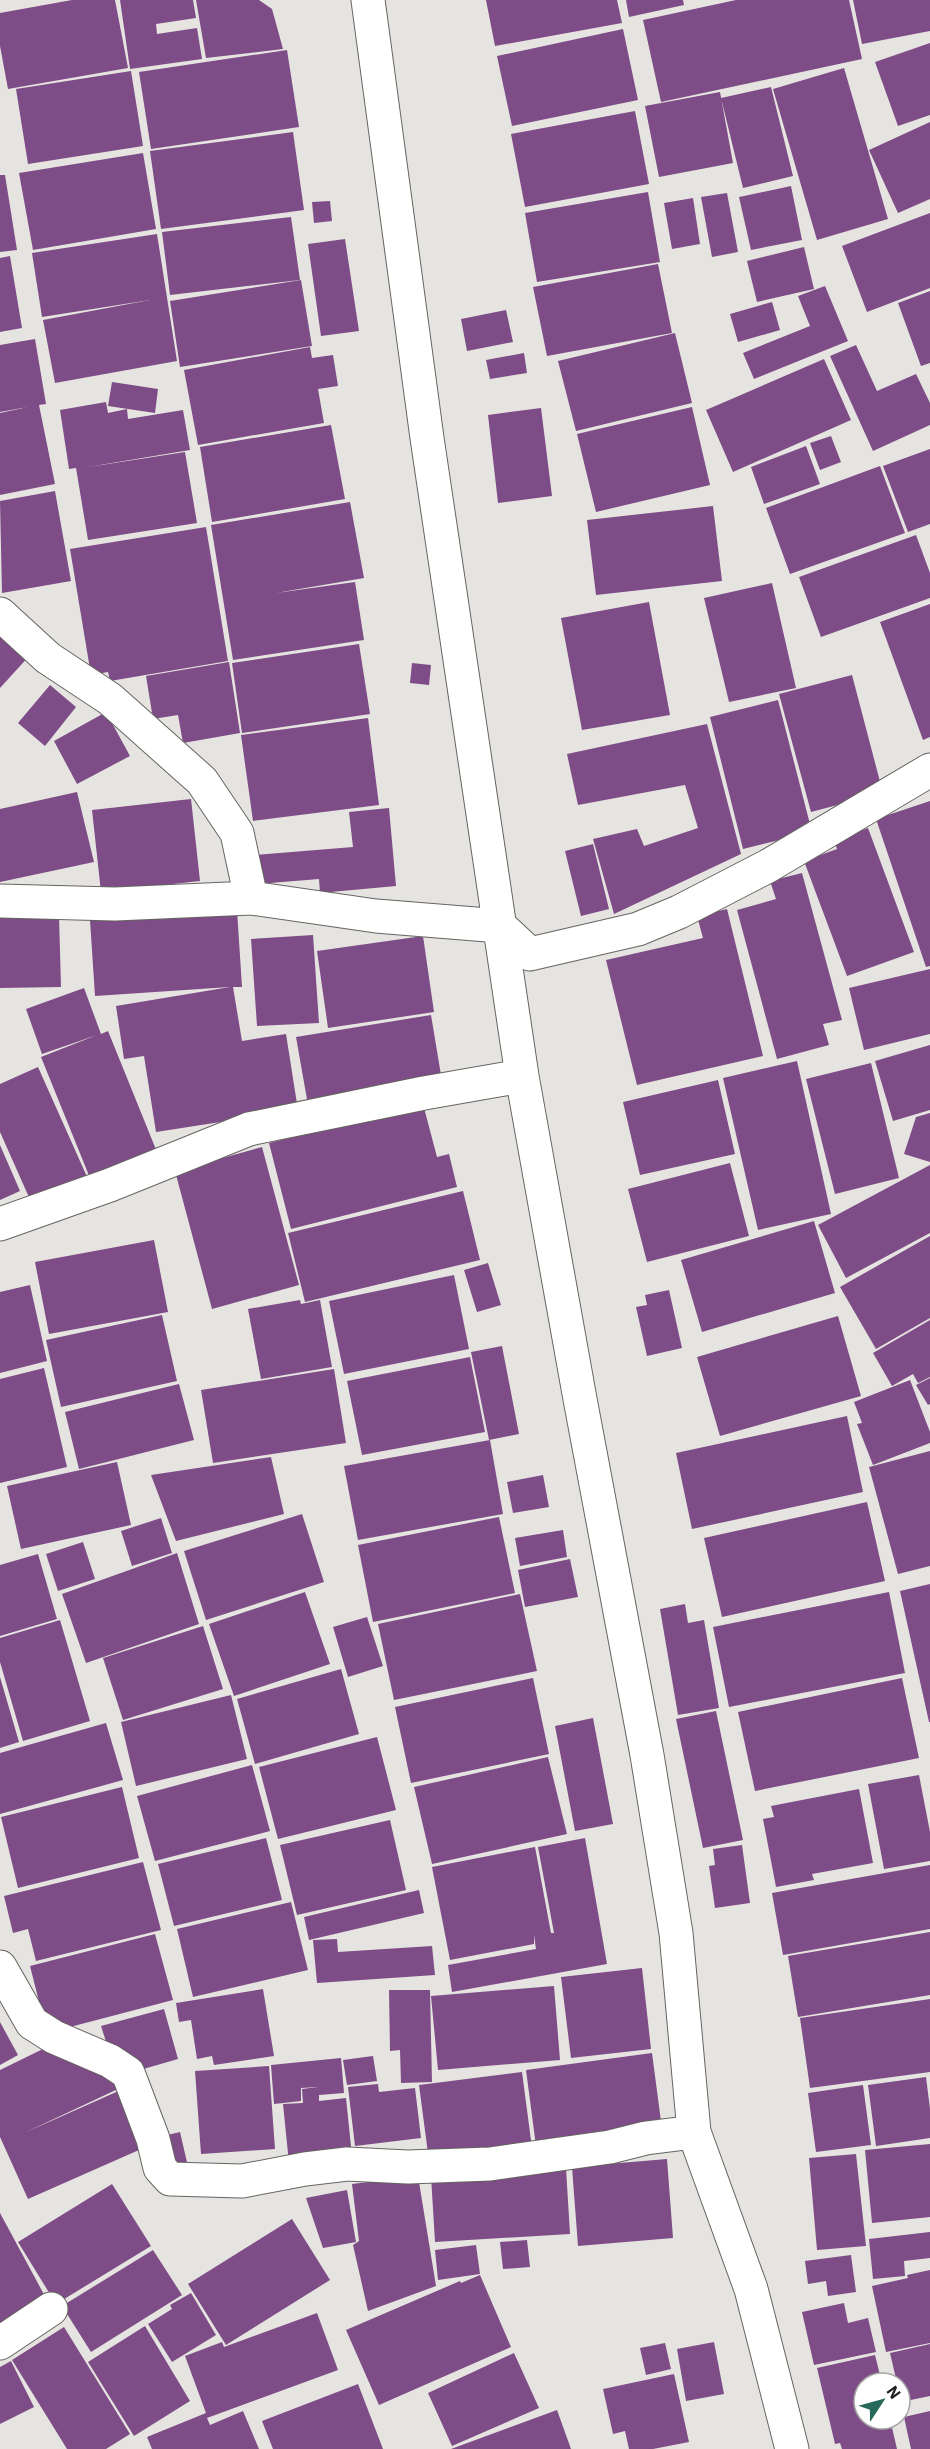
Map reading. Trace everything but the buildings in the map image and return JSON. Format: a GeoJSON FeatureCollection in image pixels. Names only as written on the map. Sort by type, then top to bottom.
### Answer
{"type":"FeatureCollection","features":[{"type":"Feature","properties":{"kind":"street"},"geometry":{"type":"LineString","coordinates":[[368,0],[427,438],[522,1076],[647,1755],[676,1933],[694,2132],[751,2289],[792,2449]]}},
{"type":"Feature","properties":{"kind":"street"},"geometry":{"type":"LineString","coordinates":[[0,614],[48,658],[110,699],[202,782],[237,833],[251,898]]}},
{"type":"Feature","properties":{"kind":"street"},"geometry":{"type":"LineString","coordinates":[[0,902],[115,904],[251,898],[376,916],[500,926],[530,954],[638,929],[723,891],[930,770]]}},
{"type":"Feature","properties":{"kind":"street"},"geometry":{"type":"LineString","coordinates":[[0,1224],[110,1185],[249,1129],[424,1093],[522,1076]]}},
{"type":"Feature","properties":{"kind":"street"},"geometry":{"type":"LineString","coordinates":[[0,1967],[32,2023],[54,2037],[110,2061],[128,2073],[153,2139],[160,2168],[170,2179],[242,2181],[304,2169],[347,2164],[408,2167],[490,2164],[610,2148],[645,2138],[694,2132]]}},
{"type":"Feature","properties":{"kind":"street"},"geometry":{"type":"LineString","coordinates":[[0,2343],[51,2309]]}}]}
